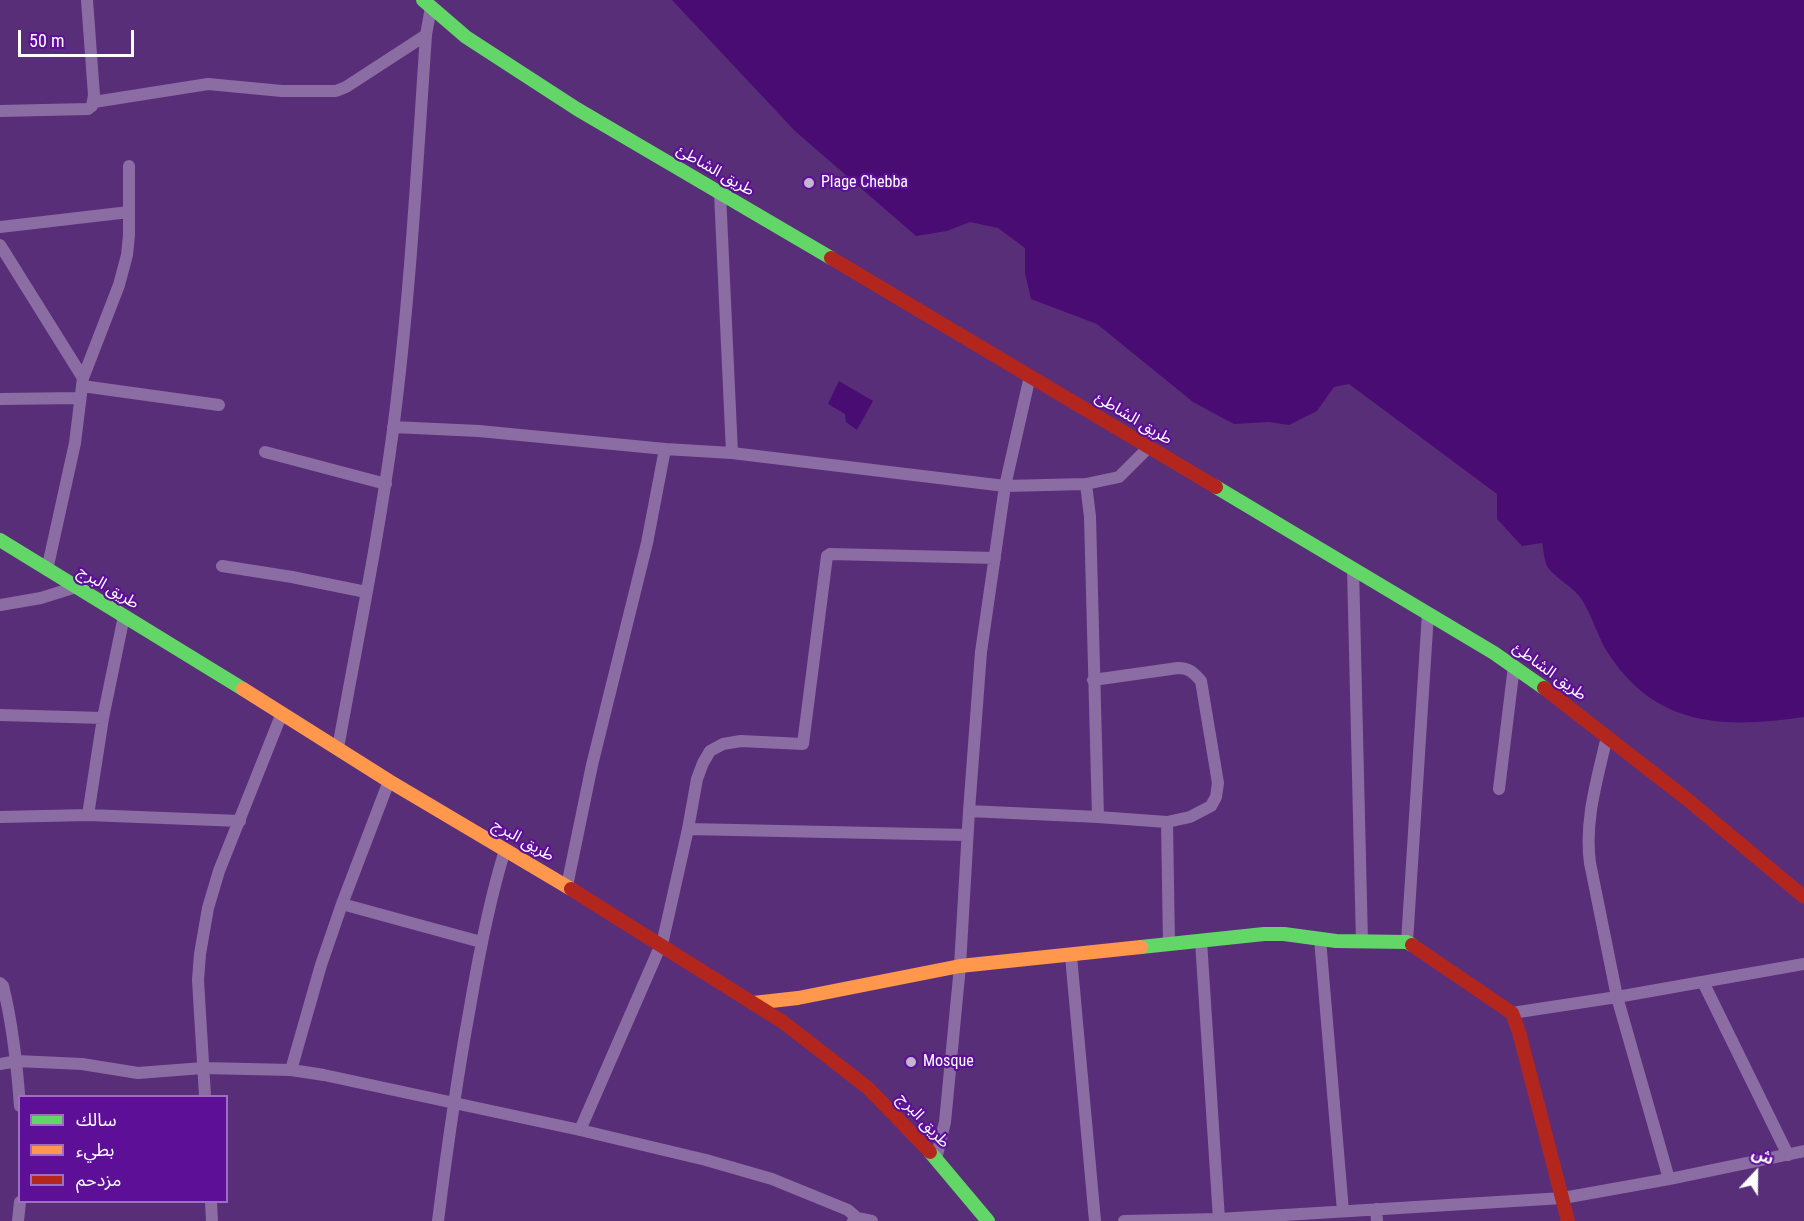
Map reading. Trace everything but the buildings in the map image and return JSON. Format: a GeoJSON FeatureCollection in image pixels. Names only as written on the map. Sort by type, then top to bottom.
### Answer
{"type":"FeatureCollection","features":[{"type":"Feature","properties":{"kind":"street"},"geometry":{"type":"LineString","coordinates":[[0,111],[88,109],[92,106],[87,0]]}},
{"type":"Feature","properties":{"kind":"street"},"geometry":{"type":"LineString","coordinates":[[338,748],[386,484],[393,427],[411,252],[427,4]]}},
{"type":"Feature","properties":{"kind":"street","name":"طريق الشاطئ"},"geometry":{"type":"LineString","coordinates":[[427,4],[466,37],[577,109],[1353,568],[1514,666],[1607,736],[1736,839],[1804,897]]}},
{"type":"Feature","properties":{"kind":"street"},"geometry":{"type":"LineString","coordinates":[[93,102],[208,84],[282,90],[336,91],[346,87],[426,35]]}},
{"type":"Feature","properties":{"kind":"street"},"geometry":{"type":"LineString","coordinates":[[47,570],[71,465],[81,387],[123,272],[129,235],[129,166]]}},
{"type":"Feature","properties":{"kind":"street"},"geometry":{"type":"LineString","coordinates":[[720,193],[732,453]]}},
{"type":"Feature","properties":{"kind":"street"},"geometry":{"type":"LineString","coordinates":[[0,227],[129,212]]}},
{"type":"Feature","properties":{"kind":"street"},"geometry":{"type":"LineString","coordinates":[[0,245],[81,387]]}},
{"type":"Feature","properties":{"kind":"street"},"geometry":{"type":"LineString","coordinates":[[936,1159],[945,1122],[960,966],[981,652],[1005,486],[1030,376]]}},
{"type":"Feature","properties":{"kind":"street"},"geometry":{"type":"LineString","coordinates":[[0,399],[81,387],[219,405]]}},
{"type":"Feature","properties":{"kind":"street"},"geometry":{"type":"LineString","coordinates":[[393,427],[732,453],[1005,486],[1086,484],[1119,477],[1148,448]]}},
{"type":"Feature","properties":{"kind":"street"},"geometry":{"type":"LineString","coordinates":[[567,886],[620,645],[647,543],[665,449]]}},
{"type":"Feature","properties":{"kind":"street"},"geometry":{"type":"LineString","coordinates":[[265,452],[386,484]]}},
{"type":"Feature","properties":{"kind":"street"},"geometry":{"type":"LineString","coordinates":[[1086,484],[1090,517],[1098,817]]}},
{"type":"Feature","properties":{"kind":"street","name":"طريق البرج"},"geometry":{"type":"LineString","coordinates":[[0,540],[389,781],[567,886],[753,1003],[816,1046],[860,1081],[903,1122],[988,1221]]}},
{"type":"Feature","properties":{"kind":"street"},"geometry":{"type":"LineString","coordinates":[[579,1130],[667,925],[697,779],[703,763],[710,751],[723,744],[741,741],[802,744],[827,556],[831,554],[994,558]]}},
{"type":"Feature","properties":{"kind":"street"},"geometry":{"type":"LineString","coordinates":[[222,566],[366,592]]}},
{"type":"Feature","properties":{"kind":"street"},"geometry":{"type":"LineString","coordinates":[[1353,568],[1362,942]]}},
{"type":"Feature","properties":{"kind":"street"},"geometry":{"type":"LineString","coordinates":[[0,605],[41,598],[76,587]]}},
{"type":"Feature","properties":{"kind":"street"},"geometry":{"type":"LineString","coordinates":[[1407,942],[1428,613]]}},
{"type":"Feature","properties":{"kind":"street"},"geometry":{"type":"LineString","coordinates":[[88,815],[124,616]]}},
{"type":"Feature","properties":{"kind":"street"},"geometry":{"type":"LineString","coordinates":[[1499,789],[1514,666]]}},
{"type":"Feature","properties":{"kind":"street"},"geometry":{"type":"LineString","coordinates":[[969,811],[1167,822],[1190,817],[1210,806],[1216,797],[1218,783],[1201,681],[1187,668],[1093,680]]}},
{"type":"Feature","properties":{"kind":"street"},"geometry":{"type":"LineString","coordinates":[[205,1095],[198,980],[200,954],[214,884],[282,713]]}},
{"type":"Feature","properties":{"kind":"street"},"geometry":{"type":"LineString","coordinates":[[0,715],[104,718]]}},
{"type":"Feature","properties":{"kind":"street"},"geometry":{"type":"LineString","coordinates":[[1607,736],[1589,818],[1587,846],[1617,997],[1669,1179]]}},
{"type":"Feature","properties":{"kind":"street"},"geometry":{"type":"LineString","coordinates":[[291,1070],[321,965],[389,781]]}},
{"type":"Feature","properties":{"kind":"street"},"geometry":{"type":"LineString","coordinates":[[0,817],[88,815],[240,821]]}},
{"type":"Feature","properties":{"kind":"street"},"geometry":{"type":"LineString","coordinates":[[1167,822],[1169,944]]}},
{"type":"Feature","properties":{"kind":"street"},"geometry":{"type":"LineString","coordinates":[[688,829],[967,835]]}},
{"type":"Feature","properties":{"kind":"street"},"geometry":{"type":"LineString","coordinates":[[438,1221],[452,1103],[481,942],[505,850]]}},
{"type":"Feature","properties":{"kind":"street"},"geometry":{"type":"LineString","coordinates":[[342,904],[481,942]]}},
{"type":"Feature","properties":{"kind":"street"},"geometry":{"type":"LineString","coordinates":[[753,1003],[798,998],[960,966],[1071,956],[1201,940],[1284,934],[1362,942],[1407,942],[1512,1013],[1519,1032],[1568,1221]]}},
{"type":"Feature","properties":{"kind":"street"},"geometry":{"type":"LineString","coordinates":[[1320,939],[1343,1211]]}},
{"type":"Feature","properties":{"kind":"street"},"geometry":{"type":"LineString","coordinates":[[1201,940],[1219,1219]]}},
{"type":"Feature","properties":{"kind":"street"},"geometry":{"type":"LineString","coordinates":[[1071,956],[1095,1221]]}},
{"type":"Feature","properties":{"kind":"street"},"geometry":{"type":"LineString","coordinates":[[1512,1013],[1804,964]]}},
{"type":"Feature","properties":{"kind":"street"},"geometry":{"type":"LineString","coordinates":[[0,982],[12,1022],[19,1095]]}},
{"type":"Feature","properties":{"kind":"street"},"geometry":{"type":"LineString","coordinates":[[1703,982],[1788,1155]]}},
{"type":"Feature","properties":{"kind":"street"},"geometry":{"type":"LineString","coordinates":[[0,1064],[17,1062],[82,1064],[138,1073],[203,1068],[291,1070],[349,1080],[706,1160],[772,1179],[848,1210],[855,1219],[872,1221]]}},
{"type":"Feature","properties":{"kind":"street"},"geometry":{"type":"LineString","coordinates":[[1124,1221],[1219,1219],[1343,1211],[1377,1215],[1563,1197],[1804,1152]]}},
{"type":"Feature","properties":{"kind":"street"},"geometry":{"type":"LineString","coordinates":[[18,1221],[20,1203]]}},
{"type":"Feature","properties":{"kind":"street"},"geometry":{"type":"LineString","coordinates":[[211,1203],[212,1221]]}},
{"type":"Feature","properties":{"kind":"shaded area"},"geometry":{"type":"Polygon","coordinates":[[[672,0],[1804,0],[1804,717],[1774,721],[1718,721],[1692,717],[1668,708],[1646,695],[1625,675],[1606,650],[1579,596],[1549,569],[1542,543],[1522,546],[1497,519],[1497,494],[1349,384],[1334,387],[1317,411],[1289,425],[1269,422],[1234,424],[1193,402],[1097,324],[1031,299],[1025,273],[1025,248],[998,228],[970,222],[947,231],[916,236],[795,131],[672,0]]]}},
{"type":"Feature","properties":{"kind":"shaded area"},"geometry":{"type":"Polygon","coordinates":[[[839,381],[873,401],[857,430],[846,422],[845,414],[828,404],[839,381]]]}},
{"type":"Feature","properties":{"kind":"traffic: fast"},"geometry":{"type":"LineString","coordinates":[[423,0],[466,37],[577,109],[831,258]]}},
{"type":"Feature","properties":{"kind":"traffic: fast"},"geometry":{"type":"LineString","coordinates":[[1216,487],[1494,653],[1544,688]]}},
{"type":"Feature","properties":{"kind":"traffic: fast"},"geometry":{"type":"LineString","coordinates":[[0,540],[243,689]]}},
{"type":"Feature","properties":{"kind":"traffic: fast"},"geometry":{"type":"LineString","coordinates":[[1141,947],[1264,934],[1284,934],[1336,941],[1407,942],[1412,945]]}},
{"type":"Feature","properties":{"kind":"traffic: fast"},"geometry":{"type":"LineString","coordinates":[[930,1152],[988,1221]]}},
{"type":"Feature","properties":{"kind":"traffic: slow"},"geometry":{"type":"LineString","coordinates":[[243,689],[389,781],[571,889]]}},
{"type":"Feature","properties":{"kind":"traffic: slow"},"geometry":{"type":"LineString","coordinates":[[753,1003],[798,998],[960,966],[1141,947]]}},
{"type":"Feature","properties":{"kind":"traffic: jam"},"geometry":{"type":"LineString","coordinates":[[831,258],[1216,487]]}},
{"type":"Feature","properties":{"kind":"traffic: jam"},"geometry":{"type":"LineString","coordinates":[[1544,688],[1688,800],[1804,897]]}},
{"type":"Feature","properties":{"kind":"traffic: jam"},"geometry":{"type":"LineString","coordinates":[[571,889],[783,1022],[868,1088],[930,1152]]}},
{"type":"Feature","properties":{"kind":"traffic: jam"},"geometry":{"type":"LineString","coordinates":[[1412,945],[1512,1013],[1519,1032],[1568,1221]]}},
{"type":"Feature","properties":{"kind":"place","name":"Plage Chebba"},"geometry":{"type":"Point","coordinates":[809,183]}},
{"type":"Feature","properties":{"kind":"place","name":"Mosque"},"geometry":{"type":"Point","coordinates":[911,1062]}}]}
